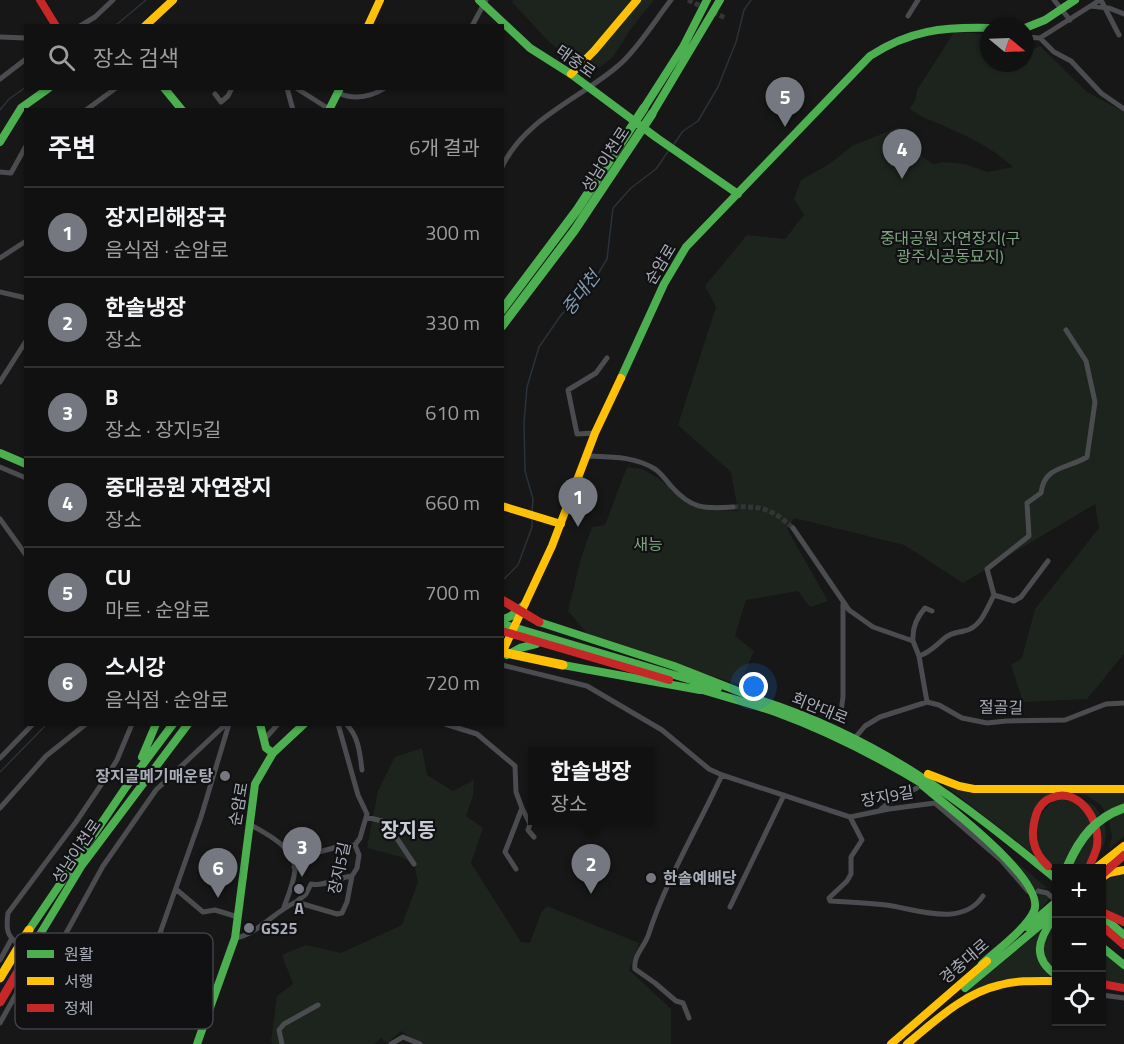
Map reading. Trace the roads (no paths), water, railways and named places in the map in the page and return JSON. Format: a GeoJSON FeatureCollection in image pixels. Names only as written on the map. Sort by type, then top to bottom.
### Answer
{"type":"FeatureCollection","features":[{"type":"Feature","properties":{"kind":"main road"},"geometry":{"type":"LineString","coordinates":[[40,0],[55,24]]}},
{"type":"Feature","properties":{"kind":"main road"},"geometry":{"type":"LineString","coordinates":[[147,24],[173,0]]}},
{"type":"Feature","properties":{"kind":"main road"},"geometry":{"type":"LineString","coordinates":[[370,24],[380,0]]}},
{"type":"Feature","properties":{"kind":"main road"},"geometry":{"type":"LineString","coordinates":[[571,74],[594,51],[637,0]]}},
{"type":"Feature","properties":{"kind":"main road","name":"성남이천로"},"geometry":{"type":"LineString","coordinates":[[504,307],[648,111],[707,0]]}},
{"type":"Feature","properties":{"kind":"main road","name":"성남이천로"},"geometry":{"type":"LineString","coordinates":[[504,324],[579,223],[720,0]]}},
{"type":"Feature","properties":{"kind":"main road"},"geometry":{"type":"LineString","coordinates":[[1034,25],[1075,0]]}},
{"type":"Feature","properties":{"kind":"main road","name":"태중로"},"geometry":{"type":"LineString","coordinates":[[483,1],[530,48],[571,74],[738,194]]}},
{"type":"Feature","properties":{"kind":"main road","name":"순암로"},"geometry":{"type":"LineString","coordinates":[[504,648],[510,631],[524,607],[552,546],[595,433],[668,274],[686,247],[855,70],[884,46],[915,33],[953,27],[980,28]]}},
{"type":"Feature","properties":{"kind":"main road"},"geometry":{"type":"LineString","coordinates":[[0,142],[21,108],[46,90]]}},
{"type":"Feature","properties":{"kind":"main road"},"geometry":{"type":"LineString","coordinates":[[166,90],[180,108]]}},
{"type":"Feature","properties":{"kind":"main road"},"geometry":{"type":"LineString","coordinates":[[330,108],[339,91]]}},
{"type":"Feature","properties":{"kind":"main road"},"geometry":{"type":"LineString","coordinates":[[0,447],[24,455]]}},
{"type":"Feature","properties":{"kind":"main road"},"geometry":{"type":"LineString","coordinates":[[0,453],[24,463]]}},
{"type":"Feature","properties":{"kind":"main road"},"geometry":{"type":"LineString","coordinates":[[504,507],[561,524]]}},
{"type":"Feature","properties":{"kind":"main road"},"geometry":{"type":"LineString","coordinates":[[542,518],[556,518],[568,507]]}},
{"type":"Feature","properties":{"kind":"main road"},"geometry":{"type":"LineString","coordinates":[[542,518],[550,530],[552,546]]}},
{"type":"Feature","properties":{"kind":"main road"},"geometry":{"type":"LineString","coordinates":[[504,601],[539,622],[674,666],[763,701]]}},
{"type":"Feature","properties":{"kind":"main road"},"geometry":{"type":"LineString","coordinates":[[504,621],[524,607],[527,621],[538,639],[504,653]]}},
{"type":"Feature","properties":{"kind":"main road","name":"회안대로"},"geometry":{"type":"LineString","coordinates":[[510,631],[763,701],[854,739],[922,776],[1052,873]]}},
{"type":"Feature","properties":{"kind":"main road","name":"회안대로"},"geometry":{"type":"LineString","coordinates":[[538,639],[744,702],[804,724],[886,762],[956,807],[1052,882]]}},
{"type":"Feature","properties":{"kind":"main road"},"geometry":{"type":"LineString","coordinates":[[504,654],[700,690]]}},
{"type":"Feature","properties":{"kind":"main road"},"geometry":{"type":"LineString","coordinates":[[129,782],[156,726]]}},
{"type":"Feature","properties":{"kind":"main road","name":"성남이천로"},"geometry":{"type":"LineString","coordinates":[[27,933],[129,782],[171,726]]}},
{"type":"Feature","properties":{"kind":"main road","name":"성남이천로"},"geometry":{"type":"LineString","coordinates":[[41,933],[85,861],[186,726]]}},
{"type":"Feature","properties":{"kind":"main road"},"geometry":{"type":"LineString","coordinates":[[260,726],[266,748],[273,753]]}},
{"type":"Feature","properties":{"kind":"main road","name":"순암로"},"geometry":{"type":"LineString","coordinates":[[213,999],[235,938],[255,784],[273,753],[302,726]]}},
{"type":"Feature","properties":{"kind":"main road"},"geometry":{"type":"LineString","coordinates":[[885,754],[944,781],[974,789],[1124,789]]}},
{"type":"Feature","properties":{"kind":"main road"},"geometry":{"type":"LineString","coordinates":[[916,783],[1001,854],[1021,873],[1033,893],[1035,907],[1028,920],[982,964]]}},
{"type":"Feature","properties":{"kind":"main road"},"geometry":{"type":"LineString","coordinates":[[1052,871],[1036,849],[1031,836],[1037,812],[1045,803],[1065,794],[1075,795],[1099,807],[1109,829]]}},
{"type":"Feature","properties":{"kind":"main road"},"geometry":{"type":"LineString","coordinates":[[1069,864],[1072,854],[1088,830],[1099,819],[1124,808]]}},
{"type":"Feature","properties":{"kind":"main road"},"geometry":{"type":"LineString","coordinates":[[1092,864],[1107,845]]}},
{"type":"Feature","properties":{"kind":"main road"},"geometry":{"type":"LineString","coordinates":[[1101,864],[1124,846]]}},
{"type":"Feature","properties":{"kind":"main road"},"geometry":{"type":"LineString","coordinates":[[1106,871],[1124,855]]}},
{"type":"Feature","properties":{"kind":"main road"},"geometry":{"type":"LineString","coordinates":[[1106,874],[1124,870]]}},
{"type":"Feature","properties":{"kind":"main road","name":"경충대로"},"geometry":{"type":"LineString","coordinates":[[891,1044],[982,964],[1052,908]]}},
{"type":"Feature","properties":{"kind":"main road","name":"경충대로"},"geometry":{"type":"LineString","coordinates":[[900,1044],[986,970],[1052,909]]}},
{"type":"Feature","properties":{"kind":"main road"},"geometry":{"type":"LineString","coordinates":[[1052,913],[1040,940],[1039,949],[1046,967],[1052,972]]}},
{"type":"Feature","properties":{"kind":"main road"},"geometry":{"type":"LineString","coordinates":[[1106,916],[1124,921]]}},
{"type":"Feature","properties":{"kind":"main road"},"geometry":{"type":"LineString","coordinates":[[1105,918],[1124,935]]}},
{"type":"Feature","properties":{"kind":"main road"},"geometry":{"type":"LineString","coordinates":[[1106,930],[1124,945]]}},
{"type":"Feature","properties":{"kind":"main road"},"geometry":{"type":"LineString","coordinates":[[1106,950],[1124,965]]}},
{"type":"Feature","properties":{"kind":"main road","name":"성남이천로"},"geometry":{"type":"LineString","coordinates":[[0,978],[15,953]]}},
{"type":"Feature","properties":{"kind":"main road","name":"성남이천로"},"geometry":{"type":"LineString","coordinates":[[0,1002],[15,977]]}},
{"type":"Feature","properties":{"kind":"main road"},"geometry":{"type":"LineString","coordinates":[[907,1044],[954,1006],[992,987],[1052,981]]}},
{"type":"Feature","properties":{"kind":"main road"},"geometry":{"type":"LineString","coordinates":[[1106,985],[1124,988]]}},
{"type":"Feature","properties":{"kind":"main road","name":"순암로"},"geometry":{"type":"LineString","coordinates":[[197,1044],[202,1029]]}},
{"type":"Feature","properties":{"kind":"street"},"geometry":{"type":"LineString","coordinates":[[83,24],[113,0]]}},
{"type":"Feature","properties":{"kind":"street"},"geometry":{"type":"LineString","coordinates":[[504,164],[518,141],[530,130],[620,65],[671,0]]}},
{"type":"Feature","properties":{"kind":"street"},"geometry":{"type":"LineString","coordinates":[[908,16],[918,0]]}},
{"type":"Feature","properties":{"kind":"street"},"geometry":{"type":"LineString","coordinates":[[1054,0],[1071,20]]}},
{"type":"Feature","properties":{"kind":"street"},"geometry":{"type":"LineString","coordinates":[[1034,38],[1040,38],[1101,0],[1119,35]]}},
{"type":"Feature","properties":{"kind":"street"},"geometry":{"type":"LineString","coordinates":[[473,24],[483,1]]}},
{"type":"Feature","properties":{"kind":"street"},"geometry":{"type":"LineString","coordinates":[[1091,6],[1124,14]]}},
{"type":"Feature","properties":{"kind":"street"},"geometry":{"type":"LineString","coordinates":[[0,37],[24,38]]}},
{"type":"Feature","properties":{"kind":"street"},"geometry":{"type":"LineString","coordinates":[[1040,38],[1054,52],[1071,61],[1101,93],[1124,109]]}},
{"type":"Feature","properties":{"kind":"street"},"geometry":{"type":"LineString","coordinates":[[0,79],[24,61]]}},
{"type":"Feature","properties":{"kind":"street"},"geometry":{"type":"LineString","coordinates":[[89,108],[113,90]]}},
{"type":"Feature","properties":{"kind":"street"},"geometry":{"type":"LineString","coordinates":[[215,94],[221,102],[231,90]]}},
{"type":"Feature","properties":{"kind":"street"},"geometry":{"type":"LineString","coordinates":[[287,90],[291,107]]}},
{"type":"Feature","properties":{"kind":"street"},"geometry":{"type":"LineString","coordinates":[[299,90],[327,108]]}},
{"type":"Feature","properties":{"kind":"street"},"geometry":{"type":"LineString","coordinates":[[339,91],[353,98],[364,97],[380,90]]}},
{"type":"Feature","properties":{"kind":"street"},"geometry":{"type":"LineString","coordinates":[[0,172],[11,173],[24,150]]}},
{"type":"Feature","properties":{"kind":"street"},"geometry":{"type":"LineString","coordinates":[[0,258],[24,242]]}},
{"type":"Feature","properties":{"kind":"street"},"geometry":{"type":"LineString","coordinates":[[0,292],[24,298]]}},
{"type":"Feature","properties":{"kind":"street"},"geometry":{"type":"LineString","coordinates":[[919,656],[933,650],[955,632],[967,631],[983,617],[994,595],[987,568],[1029,536],[1027,503],[1041,493],[1042,482],[1053,471],[1075,464],[1087,457],[1095,402],[1086,361],[1066,330]]}},
{"type":"Feature","properties":{"kind":"street"},"geometry":{"type":"LineString","coordinates":[[0,382],[24,343]]}},
{"type":"Feature","properties":{"kind":"street"},"geometry":{"type":"LineString","coordinates":[[595,433],[577,434],[568,390],[596,373],[607,358]]}},
{"type":"Feature","properties":{"kind":"street"},"geometry":{"type":"LineString","coordinates":[[586,456],[634,460],[657,470],[689,503],[709,509],[733,507]]}},
{"type":"Feature","properties":{"kind":"street"},"geometry":{"type":"LineString","coordinates":[[0,467],[24,477]]}},
{"type":"Feature","properties":{"kind":"street"},"geometry":{"type":"LineString","coordinates":[[0,519],[24,552]]}},
{"type":"Feature","properties":{"kind":"street"},"geometry":{"type":"LineString","coordinates":[[793,528],[843,603],[857,617],[873,627],[914,641]]}},
{"type":"Feature","properties":{"kind":"street"},"geometry":{"type":"LineString","coordinates":[[994,595],[1014,601],[1020,597],[1048,561]]}},
{"type":"Feature","properties":{"kind":"street"},"geometry":{"type":"LineString","coordinates":[[841,712],[843,603]]}},
{"type":"Feature","properties":{"kind":"street"},"geometry":{"type":"LineString","coordinates":[[854,739],[865,726],[880,717],[927,702],[914,641],[914,626],[922,610],[925,608],[932,611]]}},
{"type":"Feature","properties":{"kind":"street","name":"장지9길"},"geometry":{"type":"LineString","coordinates":[[504,665],[587,686],[662,730],[709,769],[850,817],[934,803],[1001,860],[1028,891]]}},
{"type":"Feature","properties":{"kind":"street","name":"절골길"},"geometry":{"type":"LineString","coordinates":[[927,702],[939,705],[962,718],[987,723],[1065,720],[1106,704],[1124,703]]}},
{"type":"Feature","properties":{"kind":"street"},"geometry":{"type":"LineString","coordinates":[[0,758],[31,726]]}},
{"type":"Feature","properties":{"kind":"street"},"geometry":{"type":"LineString","coordinates":[[0,808],[46,756],[84,726]]}},
{"type":"Feature","properties":{"kind":"street"},"geometry":{"type":"LineString","coordinates":[[0,960],[11,940],[7,923],[8,913],[76,822],[107,776],[131,726]]}},
{"type":"Feature","properties":{"kind":"street"},"geometry":{"type":"LineString","coordinates":[[66,933],[103,866],[156,790],[225,726]]}},
{"type":"Feature","properties":{"kind":"street"},"geometry":{"type":"LineString","coordinates":[[161,933],[177,890],[226,726]]}},
{"type":"Feature","properties":{"kind":"street"},"geometry":{"type":"LineString","coordinates":[[264,740],[276,726]]}},
{"type":"Feature","properties":{"kind":"street"},"geometry":{"type":"LineString","coordinates":[[339,726],[358,795],[367,814],[366,817],[382,821],[392,831],[414,864]]}},
{"type":"Feature","properties":{"kind":"street"},"geometry":{"type":"LineString","coordinates":[[348,726],[352,729],[359,747],[363,770]]}},
{"type":"Feature","properties":{"kind":"street"},"geometry":{"type":"LineString","coordinates":[[451,726],[477,734],[515,766],[516,792],[528,820]]}},
{"type":"Feature","properties":{"kind":"street"},"geometry":{"type":"LineString","coordinates":[[689,1018],[683,1003],[676,1001],[634,966],[656,910],[722,775]]}},
{"type":"Feature","properties":{"kind":"street"},"geometry":{"type":"LineString","coordinates":[[878,812],[916,783]]}},
{"type":"Feature","properties":{"kind":"street"},"geometry":{"type":"LineString","coordinates":[[730,907],[784,795]]}},
{"type":"Feature","properties":{"kind":"street"},"geometry":{"type":"LineString","coordinates":[[516,869],[505,852],[522,808]]}},
{"type":"Feature","properties":{"kind":"street","name":"장지5길"},"geometry":{"type":"LineString","coordinates":[[296,902],[330,913],[342,913],[347,902],[352,876],[357,868],[359,855],[356,845],[366,817]]}},
{"type":"Feature","properties":{"kind":"street"},"geometry":{"type":"LineString","coordinates":[[850,817],[862,840],[851,857],[851,874],[829,898],[830,901],[887,905],[927,914],[955,914],[978,904],[983,896]]}},
{"type":"Feature","properties":{"kind":"street"},"geometry":{"type":"LineString","coordinates":[[249,824],[272,836],[287,852],[294,867],[284,907]]}},
{"type":"Feature","properties":{"kind":"street"},"geometry":{"type":"LineString","coordinates":[[530,825],[528,830],[534,837]]}},
{"type":"Feature","properties":{"kind":"street"},"geometry":{"type":"LineString","coordinates":[[294,867],[315,853],[341,846],[356,845]]}},
{"type":"Feature","properties":{"kind":"street"},"geometry":{"type":"LineString","coordinates":[[235,938],[245,936],[284,907],[296,902],[306,894],[311,884],[317,886],[342,876],[352,876]]}},
{"type":"Feature","properties":{"kind":"street"},"geometry":{"type":"LineString","coordinates":[[177,890],[203,912],[215,910],[238,917]]}},
{"type":"Feature","properties":{"kind":"street"},"geometry":{"type":"LineString","coordinates":[[1038,891],[1047,893],[1052,901]]}},
{"type":"Feature","properties":{"kind":"street"},"geometry":{"type":"LineString","coordinates":[[11,940],[15,942]]}},
{"type":"Feature","properties":{"kind":"street"},"geometry":{"type":"LineString","coordinates":[[0,1023],[15,996]]}},
{"type":"Feature","properties":{"kind":"street"},"geometry":{"type":"LineString","coordinates":[[1106,996],[1124,999]]}},
{"type":"Feature","properties":{"kind":"street"},"geometry":{"type":"LineString","coordinates":[[282,1044],[279,1030],[284,1024],[318,1005]]}},
{"type":"Feature","properties":{"kind":"street"},"geometry":{"type":"LineString","coordinates":[[391,1044],[403,1037],[420,1044]]}},
{"type":"Feature","properties":{"kind":"waterway"},"geometry":{"type":"LineString","coordinates":[[117,24],[146,0]]}},
{"type":"Feature","properties":{"kind":"waterway","name":"중대천"},"geometry":{"type":"LineString","coordinates":[[674,144],[683,131],[698,121],[718,87],[736,42],[744,10],[751,0]]}},
{"type":"Feature","properties":{"kind":"waterway"},"geometry":{"type":"LineString","coordinates":[[0,110],[9,99],[24,88]]}},
{"type":"Feature","properties":{"kind":"waterway","name":"중대천"},"geometry":{"type":"LineString","coordinates":[[532,512],[533,499],[525,471],[524,423],[527,387],[539,347],[561,315],[593,282],[607,259],[613,208],[631,188],[656,169],[669,150]]}},
{"type":"Feature","properties":{"kind":"waterway","name":"중대천"},"geometry":{"type":"LineString","coordinates":[[504,579],[518,565],[532,527],[532,520]]}},
{"type":"Feature","properties":{"kind":"waterway","name":"중대천"},"geometry":{"type":"LineString","coordinates":[[0,772],[45,726]]}},
{"type":"Feature","properties":{"kind":"tunnel"},"geometry":{"type":"LineString","coordinates":[[688,0],[705,8]]}},
{"type":"Feature","properties":{"kind":"tunnel"},"geometry":{"type":"LineString","coordinates":[[713,12],[725,18]]}},
{"type":"Feature","properties":{"kind":"tunnel"},"geometry":{"type":"LineString","coordinates":[[733,507],[751,507],[772,512],[793,528]]}},
{"type":"Feature","properties":{"kind":"place","name":"CU"},"geometry":{"type":"Point","coordinates":[785,127]}},
{"type":"Feature","properties":{"kind":"place","name":"중대공원 자연장지"},"geometry":{"type":"Point","coordinates":[902,179]}},
{"type":"Feature","properties":{"kind":"place","name":"장지리해장국"},"geometry":{"type":"Point","coordinates":[578,527]}},
{"type":"Feature","properties":{"kind":"place","name":"장지골메기매운탕"},"geometry":{"type":"Point","coordinates":[225,776]}},
{"type":"Feature","properties":{"kind":"place","name":"B"},"geometry":{"type":"Point","coordinates":[302,877]}},
{"type":"Feature","properties":{"kind":"place","name":"한솔예배당"},"geometry":{"type":"Point","coordinates":[651,878]}},
{"type":"Feature","properties":{"kind":"place","name":"A"},"geometry":{"type":"Point","coordinates":[299,889]}},
{"type":"Feature","properties":{"kind":"place","name":"한솔냉장"},"geometry":{"type":"Point","coordinates":[591,894]}},
{"type":"Feature","properties":{"kind":"place","name":"스시강"},"geometry":{"type":"Point","coordinates":[218,898]}},
{"type":"Feature","properties":{"kind":"place","name":"GS25"},"geometry":{"type":"Point","coordinates":[249,928]}},
{"type":"Feature","properties":{"kind":"district","name":"장지동"},"geometry":{"type":"Point","coordinates":[408,830]}},
{"type":"Feature","properties":{"kind":"park label","name":"중대공원 자연장지(구 광주시공동묘지)"},"geometry":{"type":"Point","coordinates":[950,247]}},
{"type":"Feature","properties":{"kind":"park label","name":"새능"},"geometry":{"type":"Point","coordinates":[648,544]}}]}
